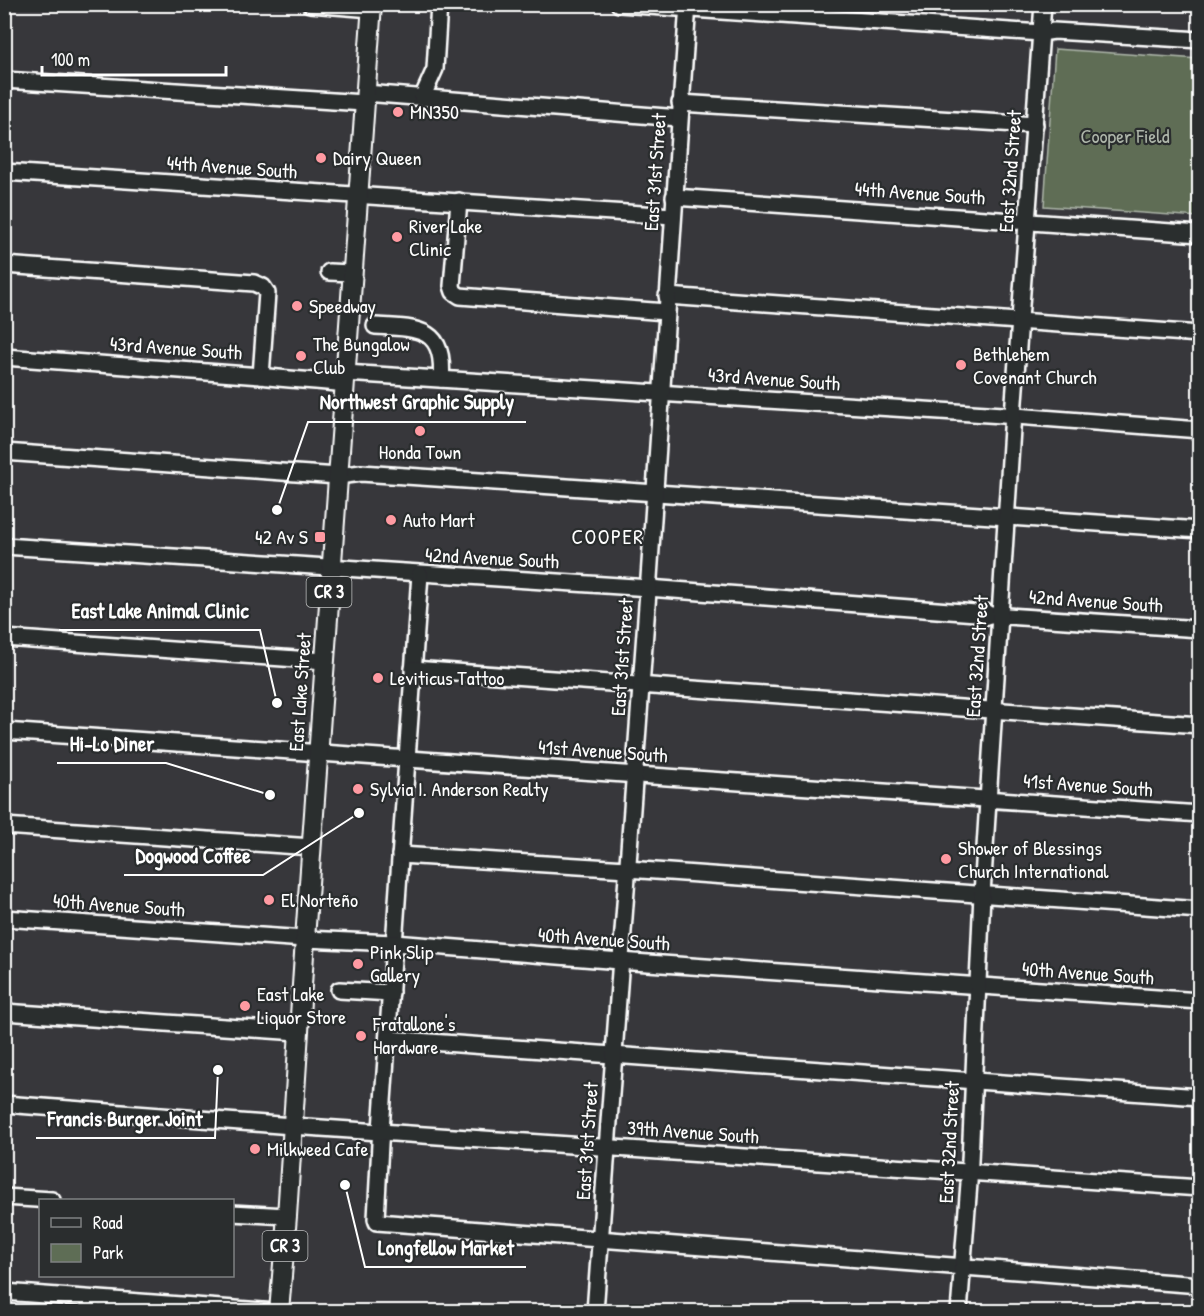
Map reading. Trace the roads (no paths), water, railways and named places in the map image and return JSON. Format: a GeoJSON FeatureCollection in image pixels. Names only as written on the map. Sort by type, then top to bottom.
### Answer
{"type":"FeatureCollection","features":[{"type":"Feature","properties":{"kind":"main road","name":"East Lake Street"},"geometry":{"type":"LineString","coordinates":[[277,1311],[287,1216],[304,939],[372,7]]}},
{"type":"Feature","properties":{"kind":"street"},"geometry":{"type":"LineString","coordinates":[[310,4],[372,7]]}},
{"type":"Feature","properties":{"kind":"street"},"geometry":{"type":"LineString","coordinates":[[423,98],[435,69],[439,4]]}},
{"type":"Feature","properties":{"kind":"street"},"geometry":{"type":"LineString","coordinates":[[619,4],[1041,33],[1054,31],[1200,40]]}},
{"type":"Feature","properties":{"kind":"street","name":"East 32nd Street"},"geometry":{"type":"LineString","coordinates":[[959,1311],[969,1173],[982,894],[995,710],[989,615],[1006,517],[1043,4]]}},
{"type":"Feature","properties":{"kind":"street","name":"East 31st Street"},"geometry":{"type":"LineString","coordinates":[[595,1311],[688,7]]}},
{"type":"Feature","properties":{"kind":"street"},"geometry":{"type":"LineString","coordinates":[[4,80],[365,98],[423,98],[1035,125]]}},
{"type":"Feature","properties":{"kind":"street","name":"44th Avenue South"},"geometry":{"type":"LineString","coordinates":[[4,172],[673,216]]}},
{"type":"Feature","properties":{"kind":"street","name":"44th Avenue South"},"geometry":{"type":"LineString","coordinates":[[674,197],[1200,234]]}},
{"type":"Feature","properties":{"kind":"street"},"geometry":{"type":"LineString","coordinates":[[459,201],[452,286],[454,292],[460,296],[666,312]]}},
{"type":"Feature","properties":{"kind":"street"},"geometry":{"type":"LineString","coordinates":[[4,265],[254,283],[267,293],[261,376]]}},
{"type":"Feature","properties":{"kind":"street"},"geometry":{"type":"LineString","coordinates":[[329,272],[352,273]]}},
{"type":"Feature","properties":{"kind":"street"},"geometry":{"type":"LineString","coordinates":[[667,296],[1200,334]]}},
{"type":"Feature","properties":{"kind":"street"},"geometry":{"type":"LineString","coordinates":[[375,326],[410,328],[423,331],[434,338],[439,347],[442,364],[441,379]]}},
{"type":"Feature","properties":{"kind":"street","name":"43rd Avenue South"},"geometry":{"type":"LineString","coordinates":[[4,357],[261,376],[286,380],[441,379],[1200,430]]}},
{"type":"Feature","properties":{"kind":"street"},"geometry":{"type":"LineString","coordinates":[[4,452],[338,476],[361,473],[1200,530]]}},
{"type":"Feature","properties":{"kind":"street","name":"42nd Avenue South"},"geometry":{"type":"LineString","coordinates":[[4,546],[1200,629]]}},
{"type":"Feature","properties":{"kind":"street"},"geometry":{"type":"LineString","coordinates":[[420,574],[381,1132],[377,1222],[1200,1285]]}},
{"type":"Feature","properties":{"kind":"street"},"geometry":{"type":"LineString","coordinates":[[4,638],[325,661]]}},
{"type":"Feature","properties":{"kind":"street"},"geometry":{"type":"LineString","coordinates":[[413,669],[1200,725]]}},
{"type":"Feature","properties":{"kind":"street","name":"41st Avenue South"},"geometry":{"type":"LineString","coordinates":[[4,730],[1200,814]]}},
{"type":"Feature","properties":{"kind":"street"},"geometry":{"type":"LineString","coordinates":[[4,826],[312,847]]}},
{"type":"Feature","properties":{"kind":"street"},"geometry":{"type":"LineString","coordinates":[[400,855],[1200,910]]}},
{"type":"Feature","properties":{"kind":"street","name":"40th Avenue South"},"geometry":{"type":"LineString","coordinates":[[4,918],[394,943],[1200,1002]]}},
{"type":"Feature","properties":{"kind":"street"},"geometry":{"type":"LineString","coordinates":[[339,990],[391,993]]}},
{"type":"Feature","properties":{"kind":"street"},"geometry":{"type":"LineString","coordinates":[[4,1012],[298,1032]]}},
{"type":"Feature","properties":{"kind":"street"},"geometry":{"type":"LineString","coordinates":[[388,1039],[1200,1097]]}},
{"type":"Feature","properties":{"kind":"street","name":"39th Avenue South"},"geometry":{"type":"LineString","coordinates":[[4,1104],[1200,1188]]}},
{"type":"Feature","properties":{"kind":"street"},"geometry":{"type":"LineString","coordinates":[[4,1197],[39,1199]]}},
{"type":"Feature","properties":{"kind":"street"},"geometry":{"type":"LineString","coordinates":[[234,1214],[287,1216]]}},
{"type":"Feature","properties":{"kind":"street"},"geometry":{"type":"LineString","coordinates":[[4,1292],[277,1311]]}},
{"type":"Feature","properties":{"kind":"place","name":"MN350"},"geometry":{"type":"Point","coordinates":[398,112]}},
{"type":"Feature","properties":{"kind":"place","name":"Dairy Queen"},"geometry":{"type":"Point","coordinates":[321,158]}},
{"type":"Feature","properties":{"kind":"place","name":"River Lake Clinic"},"geometry":{"type":"Point","coordinates":[397,237]}},
{"type":"Feature","properties":{"kind":"place","name":"Speedway"},"geometry":{"type":"Point","coordinates":[297,306]}},
{"type":"Feature","properties":{"kind":"place","name":"The Bungalow Club"},"geometry":{"type":"Point","coordinates":[301,356]}},
{"type":"Feature","properties":{"kind":"place","name":"Bethlehem Covenant Church"},"geometry":{"type":"Point","coordinates":[961,365]}},
{"type":"Feature","properties":{"kind":"place","name":"Honda Town"},"geometry":{"type":"Point","coordinates":[420,431]}},
{"type":"Feature","properties":{"kind":"place","name":"Northwest Graphic Supply"},"geometry":{"type":"Point","coordinates":[277,510]}},
{"type":"Feature","properties":{"kind":"place","name":"Auto Mart"},"geometry":{"type":"Point","coordinates":[391,520]}},
{"type":"Feature","properties":{"kind":"place","name":"42 Av S"},"geometry":{"type":"Point","coordinates":[320,537]}},
{"type":"Feature","properties":{"kind":"place","name":"Leviticus Tattoo"},"geometry":{"type":"Point","coordinates":[378,678]}},
{"type":"Feature","properties":{"kind":"place","name":"East Lake Animal Clinic"},"geometry":{"type":"Point","coordinates":[277,703]}},
{"type":"Feature","properties":{"kind":"place","name":"Sylvia I. Anderson Realty"},"geometry":{"type":"Point","coordinates":[358,789]}},
{"type":"Feature","properties":{"kind":"place","name":"Hi-Lo Diner"},"geometry":{"type":"Point","coordinates":[270,795]}},
{"type":"Feature","properties":{"kind":"place","name":"Dogwood Coffee"},"geometry":{"type":"Point","coordinates":[359,813]}},
{"type":"Feature","properties":{"kind":"place","name":"Shower of Blessings Church International"},"geometry":{"type":"Point","coordinates":[946,859]}},
{"type":"Feature","properties":{"kind":"place","name":"El Norteño"},"geometry":{"type":"Point","coordinates":[269,900]}},
{"type":"Feature","properties":{"kind":"place","name":"Pink Slip Gallery"},"geometry":{"type":"Point","coordinates":[358,964]}},
{"type":"Feature","properties":{"kind":"place","name":"East Lake Liquor Store"},"geometry":{"type":"Point","coordinates":[245,1006]}},
{"type":"Feature","properties":{"kind":"place","name":"Fratallone's Hardware"},"geometry":{"type":"Point","coordinates":[361,1036]}},
{"type":"Feature","properties":{"kind":"place","name":"Francis Burger Joint"},"geometry":{"type":"Point","coordinates":[218,1070]}},
{"type":"Feature","properties":{"kind":"place","name":"Milkweed Cafe"},"geometry":{"type":"Point","coordinates":[255,1149]}},
{"type":"Feature","properties":{"kind":"place","name":"Longfellow Market"},"geometry":{"type":"Point","coordinates":[345,1185]}},
{"type":"Feature","properties":{"kind":"district","name":"COOPER"},"geometry":{"type":"Point","coordinates":[608,537]}},
{"type":"Feature","properties":{"kind":"park label","name":"Cooper Field"},"geometry":{"type":"Point","coordinates":[1125,136]}}]}
